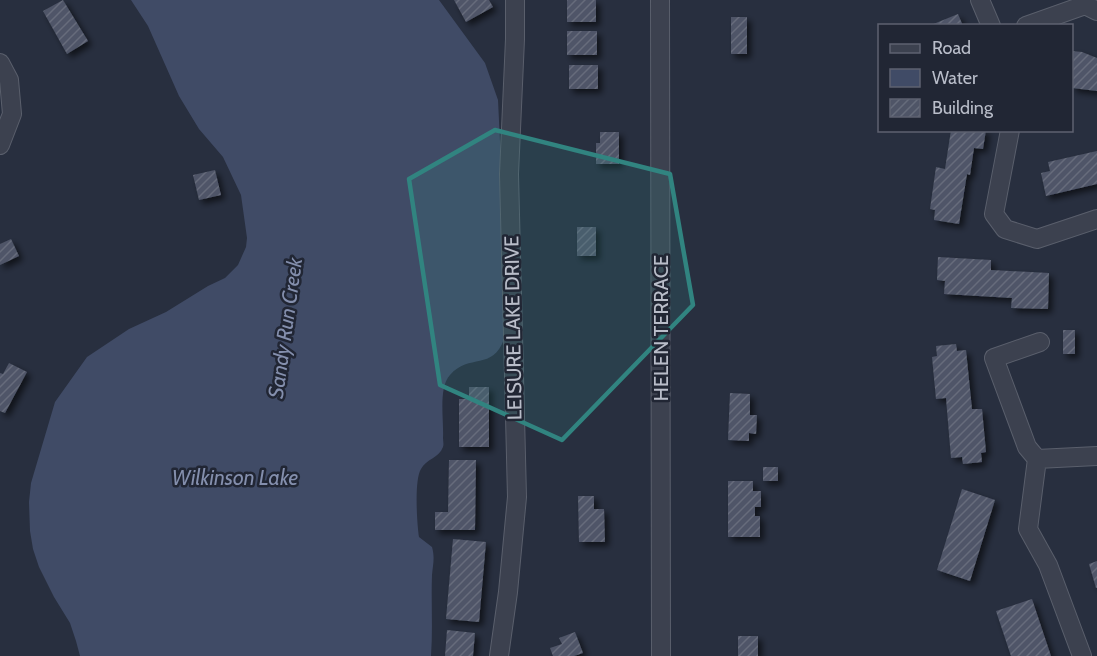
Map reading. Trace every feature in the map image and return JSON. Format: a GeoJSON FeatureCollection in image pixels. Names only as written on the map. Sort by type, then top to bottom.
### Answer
{"type":"FeatureCollection","features":[{"type":"Feature","properties":{"kind":"street","name":"LEISURE LAKE DRIVE"},"geometry":{"type":"LineString","coordinates":[[499,656],[517,497],[509,174],[515,0]]}},
{"type":"Feature","properties":{"kind":"street","name":"HELEN TERRACE"},"geometry":{"type":"LineString","coordinates":[[660,0],[661,656]]}},
{"type":"Feature","properties":{"kind":"street"},"geometry":{"type":"LineString","coordinates":[[980,0],[990,24]]}},
{"type":"Feature","properties":{"kind":"street"},"geometry":{"type":"LineString","coordinates":[[1032,24],[1088,5]]}},
{"type":"Feature","properties":{"kind":"street"},"geometry":{"type":"LineString","coordinates":[[0,63],[9,80],[12,114],[0,145]]}},
{"type":"Feature","properties":{"kind":"street"},"geometry":{"type":"LineString","coordinates":[[1010,132],[994,214],[1005,229],[1038,239],[1097,219]]}},
{"type":"Feature","properties":{"kind":"street"},"geometry":{"type":"LineString","coordinates":[[1040,342],[994,358],[1027,447],[1037,459],[1028,529],[1048,565],[1082,656]]}},
{"type":"Feature","properties":{"kind":"street"},"geometry":{"type":"LineString","coordinates":[[1037,459],[1097,456]]}},
{"type":"Feature","properties":{"kind":"highlighted area"},"geometry":{"type":"Polygon","coordinates":[[[495,130],[670,174],[693,305],[562,440],[440,385],[409,179],[495,130]]]}},
{"type":"Feature","properties":{"kind":"water","name":"Wilkinson Lake"},"geometry":{"type":"Polygon","coordinates":[[[131,0],[439,0],[485,63],[498,100],[502,183],[504,339],[494,355],[457,368],[446,381],[442,414],[443,447],[439,454],[423,466],[417,482],[419,537],[432,547],[433,554],[431,656],[80,656],[70,623],[39,567],[30,531],[29,502],[31,483],[55,402],[87,357],[129,329],[166,312],[225,278],[238,265],[246,247],[247,238],[241,195],[223,157],[199,129],[179,96],[148,26],[131,0]]]}},
{"type":"Feature","properties":{"kind":"building"},"geometry":{"type":"Polygon","coordinates":[[[63,0],[88,41],[67,54],[43,11],[63,0]]]}},
{"type":"Feature","properties":{"kind":"building"},"geometry":{"type":"Polygon","coordinates":[[[454,0],[489,0],[493,7],[466,22],[454,0]]]}},
{"type":"Feature","properties":{"kind":"building"},"geometry":{"type":"Polygon","coordinates":[[[567,0],[596,0],[596,22],[567,22],[567,0]]]}},
{"type":"Feature","properties":{"kind":"building"},"geometry":{"type":"Polygon","coordinates":[[[958,14],[962,24],[933,24],[958,14]]]}},
{"type":"Feature","properties":{"kind":"building"},"geometry":{"type":"Polygon","coordinates":[[[731,17],[747,17],[747,54],[731,54],[731,17]]]}},
{"type":"Feature","properties":{"kind":"building"},"geometry":{"type":"Polygon","coordinates":[[[567,31],[597,31],[597,55],[567,55],[567,31]]]}},
{"type":"Feature","properties":{"kind":"building"},"geometry":{"type":"Polygon","coordinates":[[[1073,51],[1097,58],[1097,91],[1073,88],[1073,51]]]}},
{"type":"Feature","properties":{"kind":"building"},"geometry":{"type":"Polygon","coordinates":[[[569,65],[598,65],[598,89],[569,89],[569,65]]]}},
{"type":"Feature","properties":{"kind":"building"},"geometry":{"type":"Polygon","coordinates":[[[600,132],[619,132],[619,164],[596,164],[596,143],[600,143],[600,132]]]}},
{"type":"Feature","properties":{"kind":"building"},"geometry":{"type":"Polygon","coordinates":[[[951,132],[986,132],[983,149],[974,148],[970,175],[967,174],[959,224],[934,220],[935,210],[930,209],[936,167],[945,169],[951,132]]]}},
{"type":"Feature","properties":{"kind":"building"},"geometry":{"type":"Polygon","coordinates":[[[1097,151],[1097,184],[1046,196],[1041,173],[1050,171],[1048,162],[1097,151]]]}},
{"type":"Feature","properties":{"kind":"building"},"geometry":{"type":"Polygon","coordinates":[[[215,170],[221,195],[199,200],[193,175],[215,170]]]}},
{"type":"Feature","properties":{"kind":"building"},"geometry":{"type":"Polygon","coordinates":[[[577,227],[596,227],[596,256],[577,256],[577,227]]]}},
{"type":"Feature","properties":{"kind":"building"},"geometry":{"type":"Polygon","coordinates":[[[11,239],[19,256],[0,265],[0,244],[11,239]]]}},
{"type":"Feature","properties":{"kind":"building"},"geometry":{"type":"Polygon","coordinates":[[[938,257],[991,260],[991,270],[1049,273],[1048,309],[1011,308],[1012,298],[944,294],[945,281],[937,280],[938,257]]]}},
{"type":"Feature","properties":{"kind":"building"},"geometry":{"type":"Polygon","coordinates":[[[1063,330],[1075,330],[1075,354],[1063,354],[1063,330]]]}},
{"type":"Feature","properties":{"kind":"building"},"geometry":{"type":"Polygon","coordinates":[[[956,344],[957,351],[966,350],[972,409],[982,409],[986,452],[981,453],[982,462],[963,464],[962,457],[951,458],[946,398],[936,399],[932,357],[937,356],[936,346],[956,344]]]}},
{"type":"Feature","properties":{"kind":"building"},"geometry":{"type":"Polygon","coordinates":[[[9,363],[27,372],[5,413],[0,411],[0,373],[3,374],[9,363]]]}},
{"type":"Feature","properties":{"kind":"building"},"geometry":{"type":"Polygon","coordinates":[[[469,387],[489,387],[489,447],[459,447],[459,399],[469,399],[469,387]]]}},
{"type":"Feature","properties":{"kind":"building"},"geometry":{"type":"Polygon","coordinates":[[[730,393],[750,394],[750,415],[757,415],[756,434],[749,433],[749,441],[728,440],[730,393]]]}},
{"type":"Feature","properties":{"kind":"building"},"geometry":{"type":"Polygon","coordinates":[[[449,460],[476,460],[475,530],[435,530],[435,512],[448,512],[449,460]]]}},
{"type":"Feature","properties":{"kind":"building"},"geometry":{"type":"Polygon","coordinates":[[[763,467],[778,467],[778,481],[763,481],[763,467]]]}},
{"type":"Feature","properties":{"kind":"building"},"geometry":{"type":"Polygon","coordinates":[[[728,481],[753,481],[753,491],[761,491],[761,507],[755,507],[755,516],[760,516],[760,537],[728,537],[728,481]]]}},
{"type":"Feature","properties":{"kind":"building"},"geometry":{"type":"Polygon","coordinates":[[[962,489],[995,500],[970,581],[937,570],[962,489]]]}},
{"type":"Feature","properties":{"kind":"building"},"geometry":{"type":"Polygon","coordinates":[[[578,496],[594,496],[594,509],[604,509],[605,542],[579,542],[578,496]]]}},
{"type":"Feature","properties":{"kind":"building"},"geometry":{"type":"Polygon","coordinates":[[[453,539],[486,542],[479,622],[446,619],[453,539]]]}},
{"type":"Feature","properties":{"kind":"building"},"geometry":{"type":"Polygon","coordinates":[[[1097,561],[1097,588],[1096,588],[1089,564],[1097,561]]]}},
{"type":"Feature","properties":{"kind":"building"},"geometry":{"type":"Polygon","coordinates":[[[1032,599],[1051,656],[1011,656],[996,611],[1032,599]]]}},
{"type":"Feature","properties":{"kind":"building"},"geometry":{"type":"Polygon","coordinates":[[[447,630],[475,633],[473,656],[445,656],[447,630]]]}},
{"type":"Feature","properties":{"kind":"building"},"geometry":{"type":"Polygon","coordinates":[[[575,632],[583,653],[574,656],[553,656],[550,648],[562,644],[559,638],[575,632]]]}},
{"type":"Feature","properties":{"kind":"building"},"geometry":{"type":"Polygon","coordinates":[[[738,636],[758,636],[758,656],[738,656],[738,636]]]}},
{"type":"Feature","properties":{"kind":"water label","name":"Sandy Run Creek"},"geometry":{"type":"Point","coordinates":[285,328]}}]}
